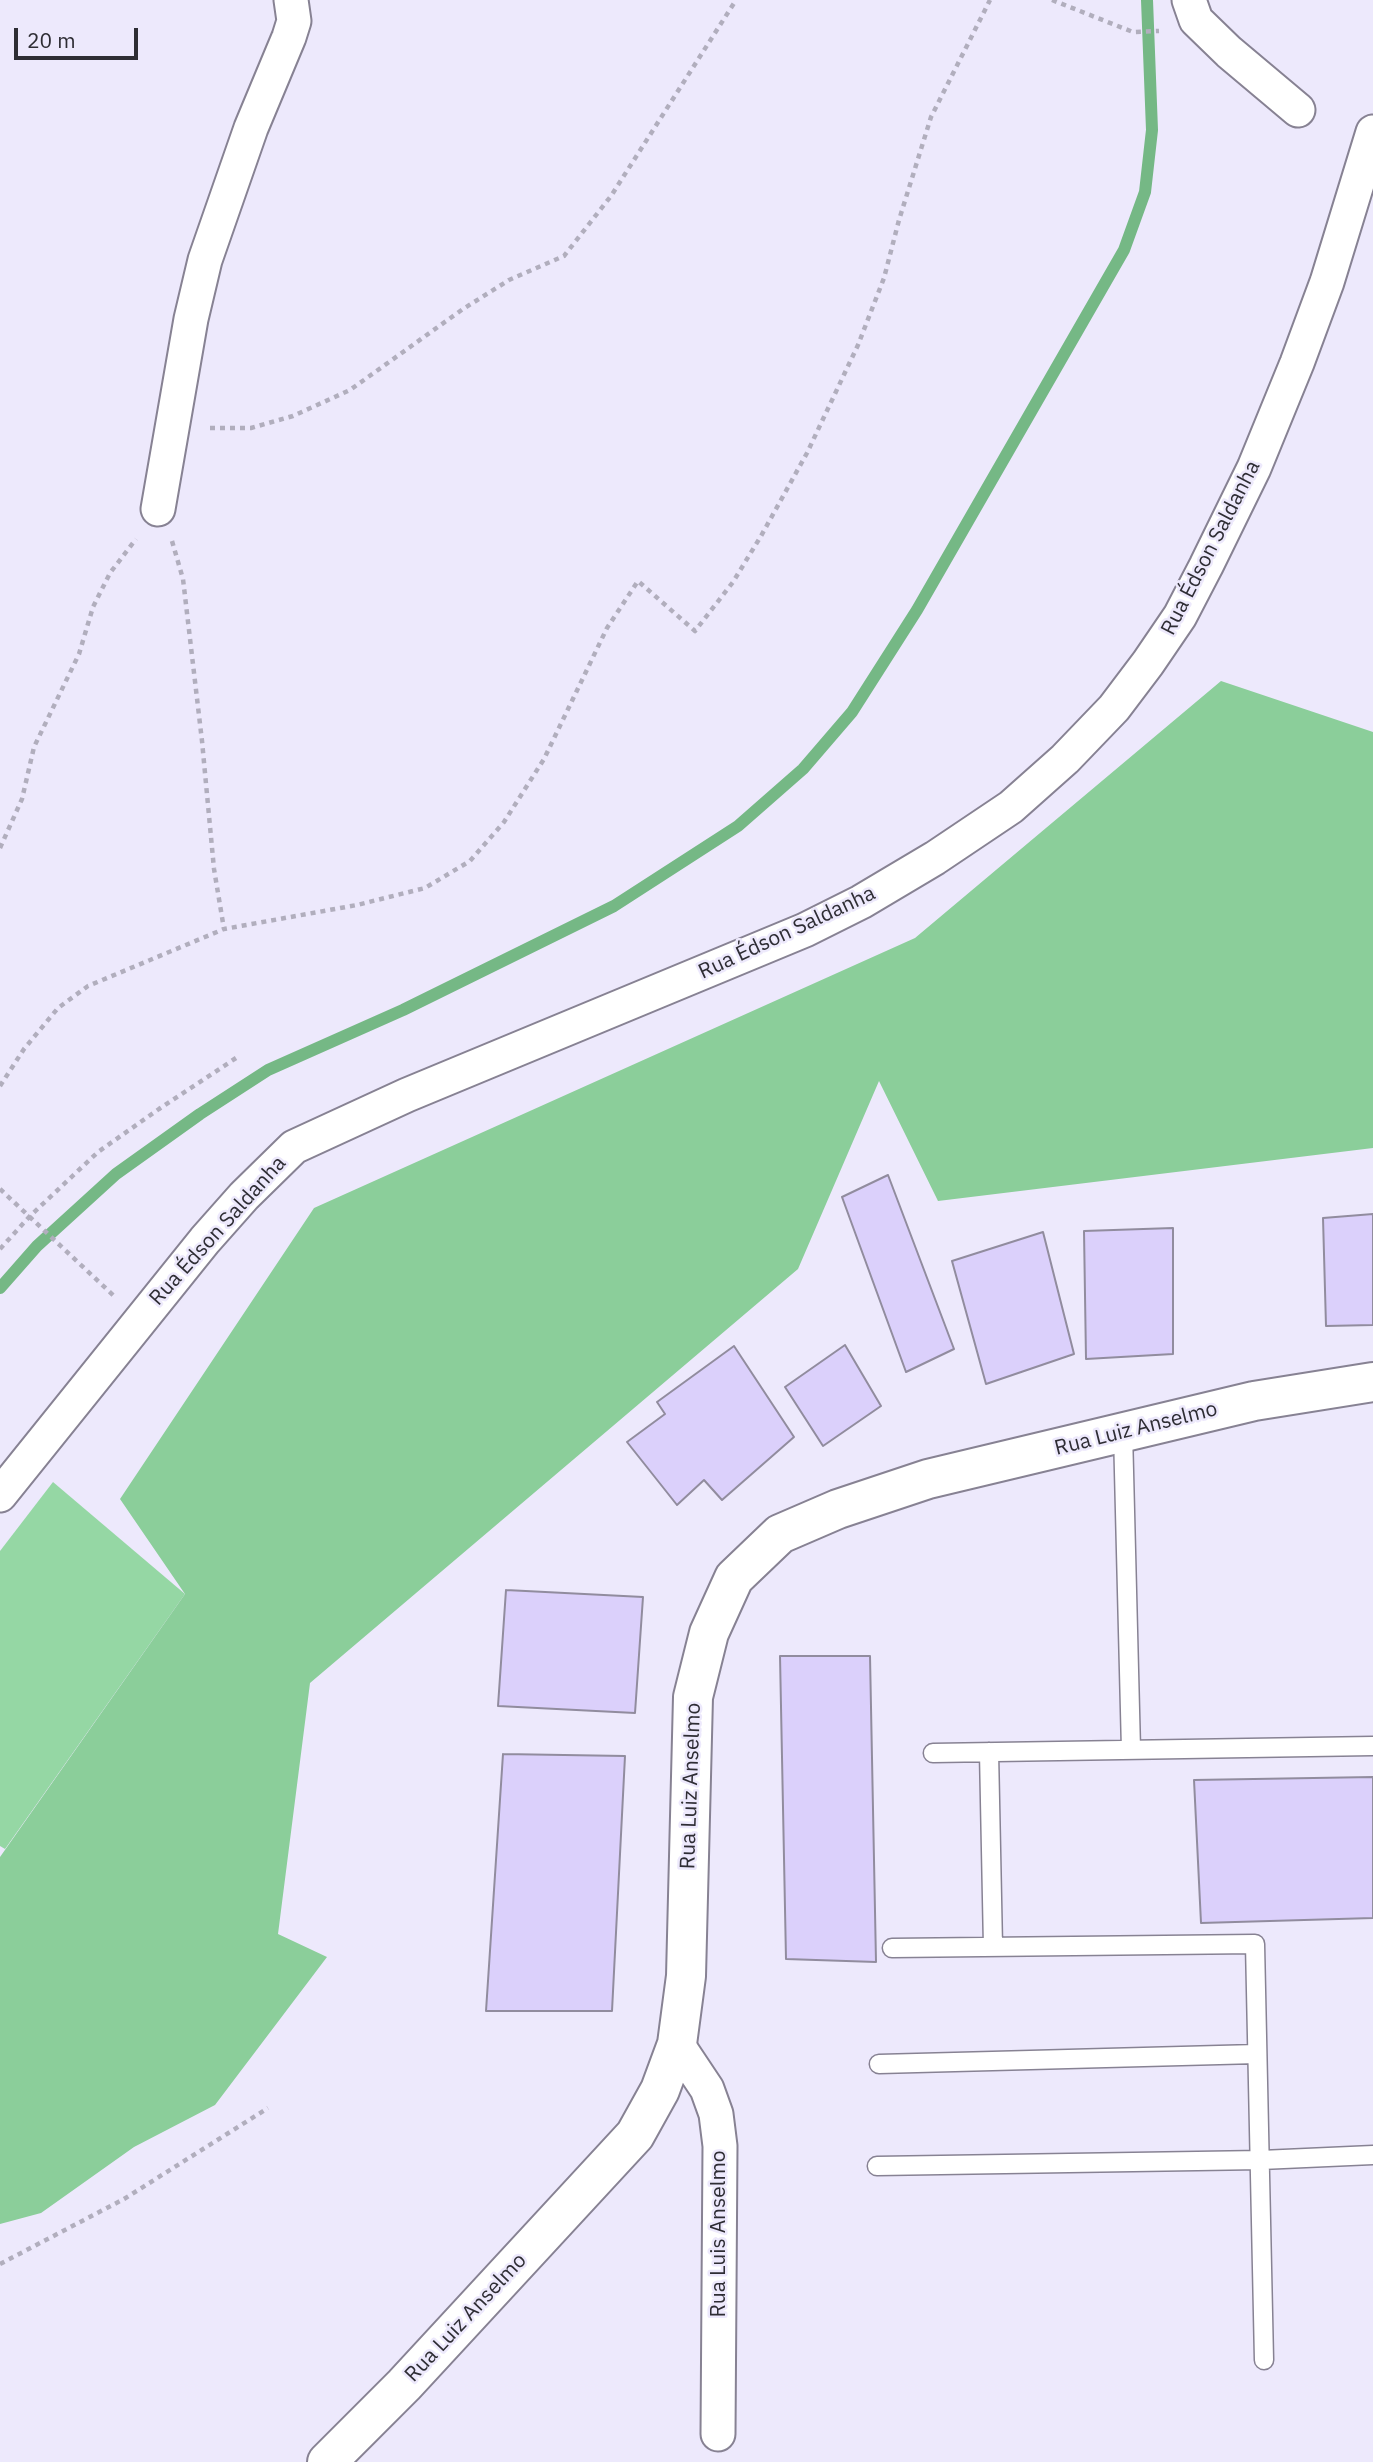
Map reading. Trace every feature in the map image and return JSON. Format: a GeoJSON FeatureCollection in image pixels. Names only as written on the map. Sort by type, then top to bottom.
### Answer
{"type":"FeatureCollection","features":[{"type":"Feature","properties":{"kind":"street"},"geometry":{"type":"LineString","coordinates":[[158,509],[191,319],[205,260],[251,128],[289,37],[293,20],[291,0]]}},
{"type":"Feature","properties":{"kind":"street"},"geometry":{"type":"LineString","coordinates":[[1189,0],[1196,20],[1229,52],[1298,110]]}},
{"type":"Feature","properties":{"kind":"street","name":"Rua Édson Saldanha"},"geometry":{"type":"LineString","coordinates":[[0,1495],[139,1320],[244,1196],[294,1147],[407,1095],[805,930],[861,902],[935,858],[1011,807],[1065,760],[1114,708],[1148,663],[1180,616],[1206,566],[1254,468],[1327,282],[1363,209],[1373,132]]}},
{"type":"Feature","properties":{"kind":"street","name":"Rua Luiz Anselmo"},"geometry":{"type":"LineString","coordinates":[[327,2462],[404,2385],[635,2135],[660,2090],[677,2044],[686,1976],[693,1697],[709,1633],[734,1578],[779,1534],[838,1508],[928,1479],[1254,1401],[1373,1382]]}},
{"type":"Feature","properties":{"kind":"street","name":"Rua Luis Anselmo"},"geometry":{"type":"LineString","coordinates":[[677,2044],[708,2089],[716,2114],[720,2146],[718,2434]]}},
{"type":"Feature","properties":{"kind":"lane"},"geometry":{"type":"LineString","coordinates":[[1123,1432],[1131,1750]]}},
{"type":"Feature","properties":{"kind":"lane"},"geometry":{"type":"LineString","coordinates":[[933,1753],[1373,1746]]}},
{"type":"Feature","properties":{"kind":"lane"},"geometry":{"type":"LineString","coordinates":[[989,1752],[993,1947]]}},
{"type":"Feature","properties":{"kind":"lane"},"geometry":{"type":"LineString","coordinates":[[892,1948],[1255,1944],[1264,2360]]}},
{"type":"Feature","properties":{"kind":"lane"},"geometry":{"type":"LineString","coordinates":[[878,2064],[1257,2054]]}},
{"type":"Feature","properties":{"kind":"lane"},"geometry":{"type":"LineString","coordinates":[[877,2165],[1261,2160],[1373,2155]]}},
{"type":"Feature","properties":{"kind":"path"},"geometry":{"type":"LineString","coordinates":[[171,429],[251,428],[293,416],[350,390],[509,280],[564,256],[611,196],[736,0]]}},
{"type":"Feature","properties":{"kind":"path"},"geometry":{"type":"LineString","coordinates":[[0,1086],[24,1049],[58,1008],[88,986],[224,929],[357,905],[425,888],[470,861],[504,822],[544,759],[607,628],[638,581],[695,631],[733,582],[761,536],[807,453],[858,345],[884,278],[931,117],[990,0]]}},
{"type":"Feature","properties":{"kind":"path"},"geometry":{"type":"LineString","coordinates":[[1052,0],[1133,32],[1161,31]]}},
{"type":"Feature","properties":{"kind":"path"},"geometry":{"type":"LineString","coordinates":[[0,848],[22,799],[34,747],[79,654],[93,607],[110,573],[158,509],[176,548],[183,579],[214,869],[224,929]]}},
{"type":"Feature","properties":{"kind":"path"},"geometry":{"type":"LineString","coordinates":[[0,1249],[30,1216],[98,1152],[236,1058]]}},
{"type":"Feature","properties":{"kind":"path"},"geometry":{"type":"LineString","coordinates":[[0,1189],[139,1320]]}},
{"type":"Feature","properties":{"kind":"path"},"geometry":{"type":"LineString","coordinates":[[0,2264],[124,2199],[268,2108]]}},
{"type":"Feature","properties":{"kind":"green space"},"geometry":{"type":"Polygon","coordinates":[[[1221,681],[1373,732],[1373,1148],[938,1201],[879,1081],[798,1269],[310,1683],[278,1934],[327,1957],[215,2105],[134,2147],[41,2213],[0,2224],[0,1857],[185,1594],[120,1499],[314,1208],[915,938],[1221,681]]]}},
{"type":"Feature","properties":{"kind":"green space"},"geometry":{"type":"Polygon","coordinates":[[[53,1482],[185,1594],[5,1849],[0,1846],[0,1551],[53,1482]]]}},
{"type":"Feature","properties":{"kind":"building"},"geometry":{"type":"Polygon","coordinates":[[[888,1175],[954,1349],[906,1372],[842,1197],[888,1175]]]}},
{"type":"Feature","properties":{"kind":"building"},"geometry":{"type":"Polygon","coordinates":[[[1373,1214],[1373,1325],[1326,1326],[1323,1218],[1373,1214]]]}},
{"type":"Feature","properties":{"kind":"building"},"geometry":{"type":"Polygon","coordinates":[[[1173,1228],[1173,1354],[1086,1359],[1084,1231],[1173,1228]]]}},
{"type":"Feature","properties":{"kind":"building"},"geometry":{"type":"Polygon","coordinates":[[[1043,1232],[1074,1354],[986,1384],[952,1261],[1043,1232]]]}},
{"type":"Feature","properties":{"kind":"building"},"geometry":{"type":"Polygon","coordinates":[[[845,1345],[881,1406],[823,1446],[785,1387],[845,1345]]]}},
{"type":"Feature","properties":{"kind":"building"},"geometry":{"type":"Polygon","coordinates":[[[734,1346],[794,1437],[722,1500],[704,1480],[677,1505],[627,1442],[665,1414],[657,1402],[734,1346]]]}},
{"type":"Feature","properties":{"kind":"building"},"geometry":{"type":"Polygon","coordinates":[[[506,1590],[643,1597],[635,1713],[498,1706],[506,1590]]]}},
{"type":"Feature","properties":{"kind":"building"},"geometry":{"type":"Polygon","coordinates":[[[780,1656],[870,1656],[876,1962],[786,1959],[780,1656]]]}},
{"type":"Feature","properties":{"kind":"building"},"geometry":{"type":"Polygon","coordinates":[[[503,1754],[625,1756],[612,2011],[486,2011],[503,1754]]]}},
{"type":"Feature","properties":{"kind":"building"},"geometry":{"type":"Polygon","coordinates":[[[1373,1777],[1373,1918],[1201,1923],[1194,1780],[1373,1777]]]}},
{"type":"Feature","properties":{"kind":"waterway"},"geometry":{"type":"LineString","coordinates":[[0,1288],[37,1246],[116,1174],[268,1070],[403,1010],[614,906],[738,826],[803,769],[852,712],[917,610],[1124,250],[1145,192],[1152,130],[1147,0]]}}]}
